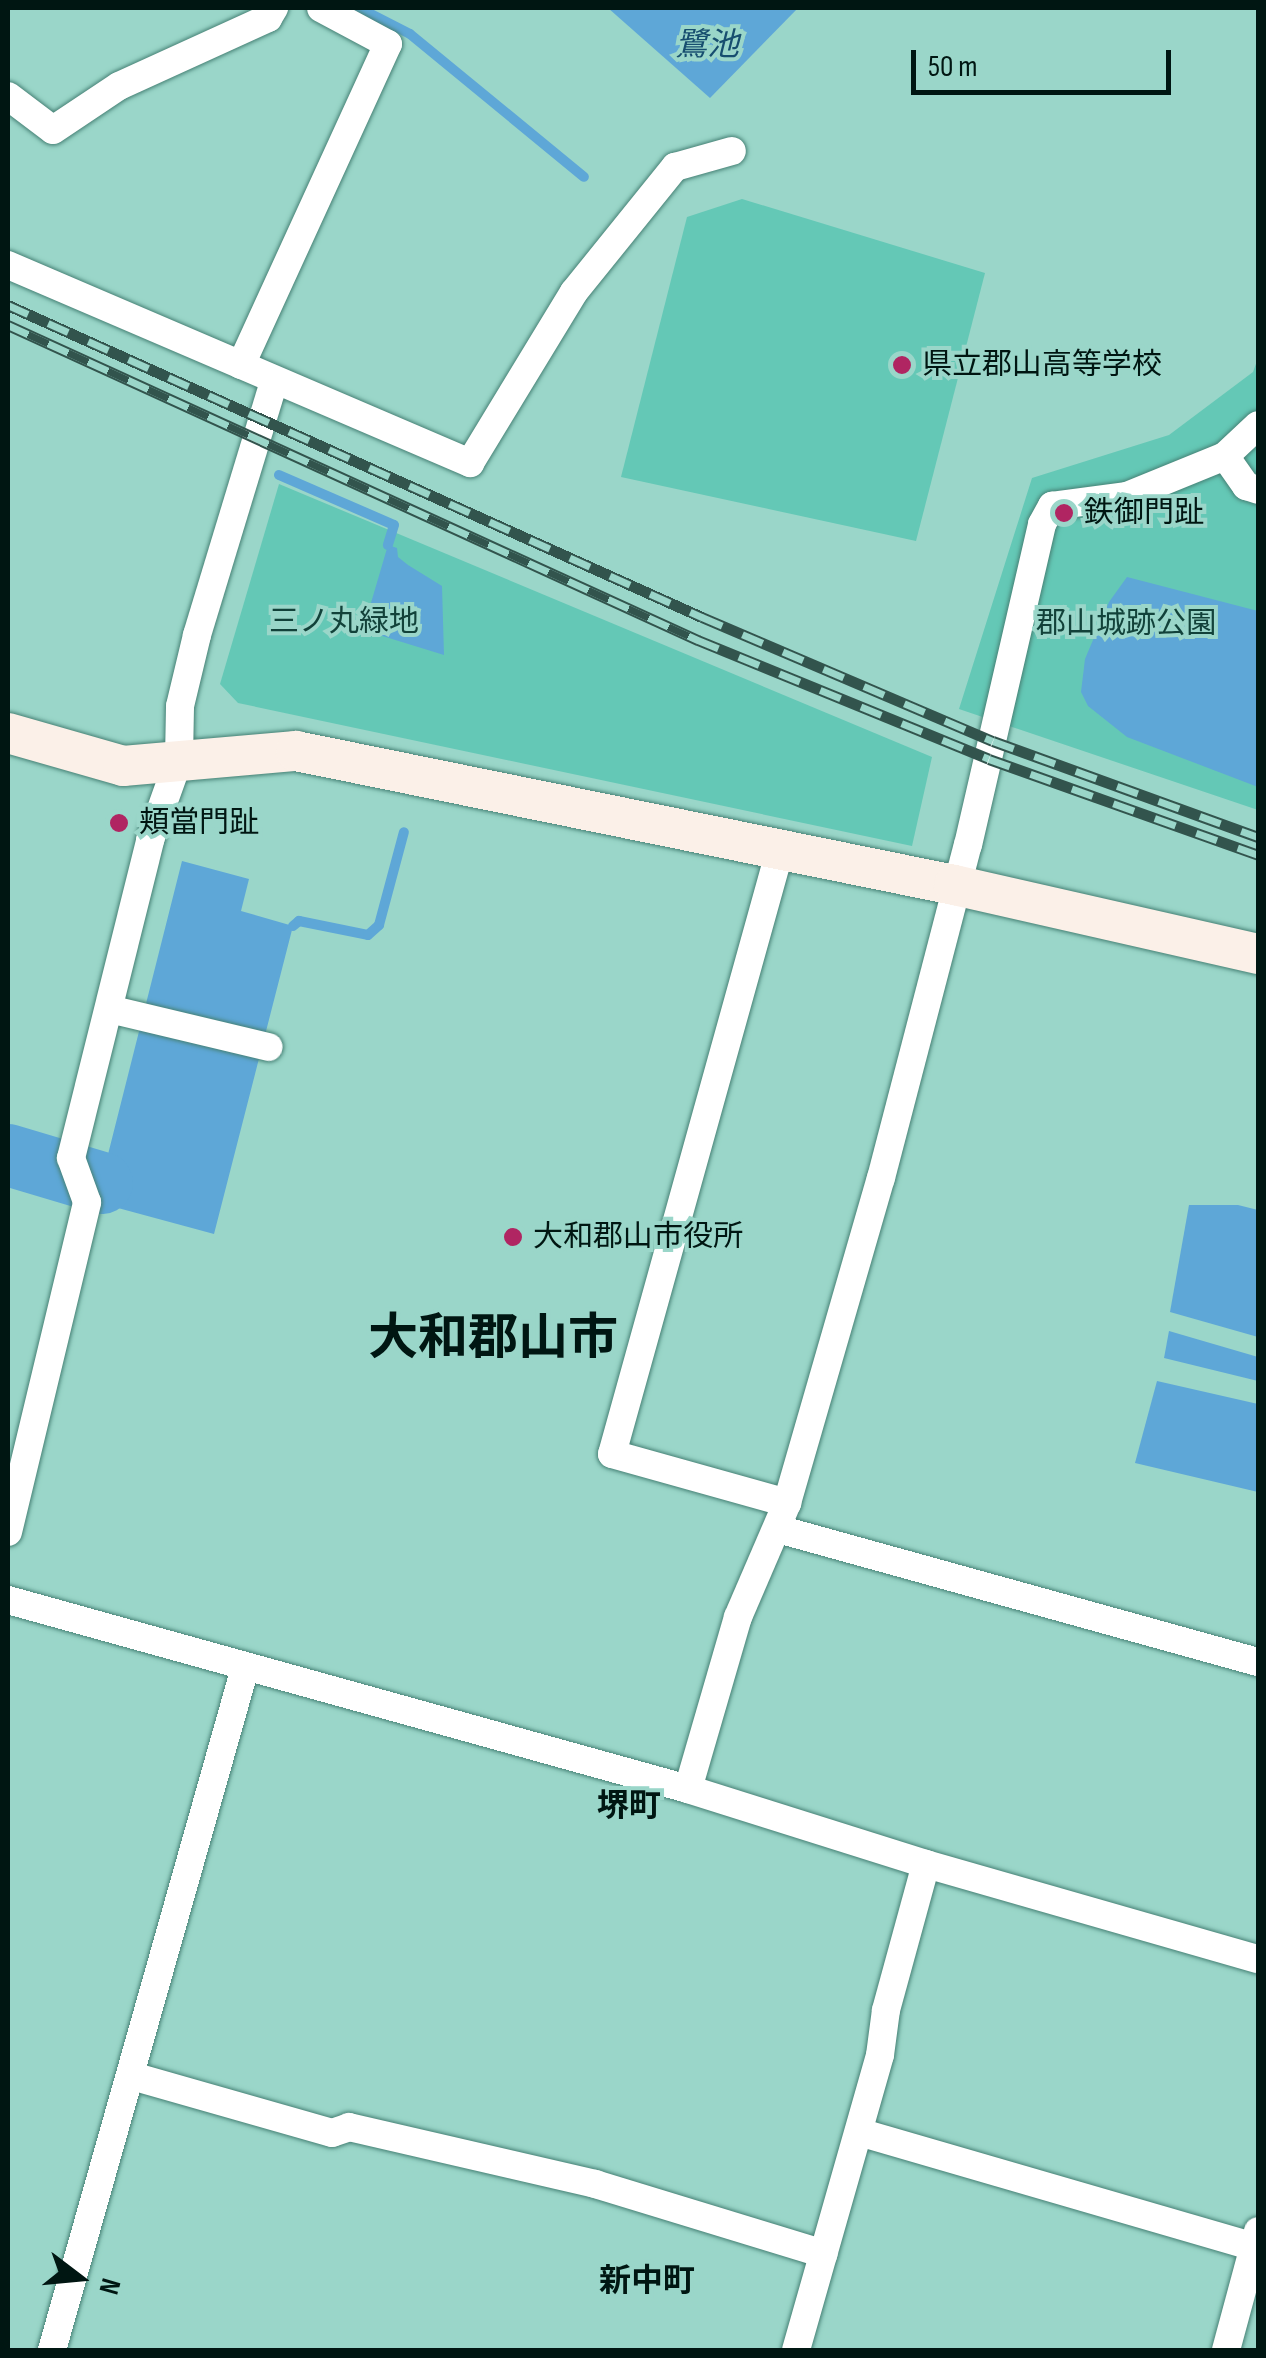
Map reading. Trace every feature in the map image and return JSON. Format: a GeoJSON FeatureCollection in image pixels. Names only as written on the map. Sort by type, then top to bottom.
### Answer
{"type":"FeatureCollection","features":[{"type":"Feature","properties":{"kind":"street"},"geometry":{"type":"LineString","coordinates":[[8,96],[53,130],[120,86],[268,18],[274,8]]}},
{"type":"Feature","properties":{"kind":"street"},"geometry":{"type":"LineString","coordinates":[[241,365],[388,44],[321,8]]}},
{"type":"Feature","properties":{"kind":"street"},"geometry":{"type":"LineString","coordinates":[[8,265],[470,463],[574,292],[674,167],[732,151]]}},
{"type":"Feature","properties":{"kind":"street"},"geometry":{"type":"LineString","coordinates":[[8,1532],[87,1202],[71,1158],[150,840],[179,759],[180,706],[197,635],[274,381]]}},
{"type":"Feature","properties":{"kind":"street"},"geometry":{"type":"LineString","coordinates":[[688,1789],[738,1617],[783,1516],[881,1178],[954,886],[968,845],[1042,524],[1052,506],[1127,496],[1226,456],[1258,425]]}},
{"type":"Feature","properties":{"kind":"street"},"geometry":{"type":"LineString","coordinates":[[1226,456],[1246,486],[1258,490]]}},
{"type":"Feature","properties":{"kind":"street"},"geometry":{"type":"LineString","coordinates":[[8,733],[123,766],[296,751],[954,886],[1258,954]]}},
{"type":"Feature","properties":{"kind":"street"},"geometry":{"type":"LineString","coordinates":[[780,850],[612,1454],[783,1516],[1258,1662]]}},
{"type":"Feature","properties":{"kind":"street"},"geometry":{"type":"LineString","coordinates":[[109,1008],[269,1047]]}},
{"type":"Feature","properties":{"kind":"street"},"geometry":{"type":"LineString","coordinates":[[8,1408],[35,1416]]}},
{"type":"Feature","properties":{"kind":"street"},"geometry":{"type":"LineString","coordinates":[[8,1600],[688,1789],[926,1864],[1258,1959]]}},
{"type":"Feature","properties":{"kind":"street"},"geometry":{"type":"LineString","coordinates":[[52,2350],[245,1668]]}},
{"type":"Feature","properties":{"kind":"street"},"geometry":{"type":"LineString","coordinates":[[796,2350],[859,2132],[926,1864]]}},
{"type":"Feature","properties":{"kind":"street"},"geometry":{"type":"LineString","coordinates":[[132,2076],[332,2132],[348,2127],[595,2184],[824,2254]]}},
{"type":"Feature","properties":{"kind":"street"},"geometry":{"type":"LineString","coordinates":[[859,2132],[1257,2242],[1226,2350]]}},
{"type":"Feature","properties":{"kind":"green space"},"geometry":{"type":"Polygon","coordinates":[[[742,199],[985,273],[916,541],[621,477],[687,217],[742,199]]]}},
{"type":"Feature","properties":{"kind":"green space","name":"郡山城跡公園"},"geometry":{"type":"Polygon","coordinates":[[[1258,358],[1258,810],[959,709],[1032,478],[1169,435],[1253,372],[1258,358]]]}},
{"type":"Feature","properties":{"kind":"green space","name":"三ノ丸緑地"},"geometry":{"type":"Polygon","coordinates":[[[279,484],[932,757],[912,846],[238,703],[220,684],[279,484]]]}},
{"type":"Feature","properties":{"kind":"water","name":"鷺池"},"geometry":{"type":"Polygon","coordinates":[[[608,8],[798,8],[710,98],[608,8]]]}},
{"type":"Feature","properties":{"kind":"water"},"geometry":{"type":"Polygon","coordinates":[[[388,545],[397,548],[398,557],[408,565],[442,586],[444,655],[363,630],[388,545]]]}},
{"type":"Feature","properties":{"kind":"water"},"geometry":{"type":"Polygon","coordinates":[[[1127,577],[1258,611],[1258,787],[1127,737],[1088,706],[1081,692],[1085,659],[1109,602],[1127,577]]]}},
{"type":"Feature","properties":{"kind":"water"},"geometry":{"type":"Polygon","coordinates":[[[182,861],[249,879],[241,911],[293,926],[214,1234],[118,1208],[98,1194],[182,861]]]}},
{"type":"Feature","properties":{"kind":"water"},"geometry":{"type":"Polygon","coordinates":[[[1189,1205],[1238,1205],[1258,1210],[1258,1337],[1170,1312],[1189,1205]]]}},
{"type":"Feature","properties":{"kind":"water"},"geometry":{"type":"Polygon","coordinates":[[[1169,1331],[1258,1357],[1258,1381],[1164,1358],[1169,1331]]]}},
{"type":"Feature","properties":{"kind":"water"},"geometry":{"type":"Polygon","coordinates":[[[1157,1381],[1258,1404],[1258,1492],[1135,1463],[1157,1381]]]}},
{"type":"Feature","properties":{"kind":"waterway"},"geometry":{"type":"LineString","coordinates":[[359,8],[410,34],[584,177]]}},
{"type":"Feature","properties":{"kind":"waterway"},"geometry":{"type":"LineString","coordinates":[[279,475],[394,525],[388,545]]}},
{"type":"Feature","properties":{"kind":"waterway"},"geometry":{"type":"LineString","coordinates":[[293,926],[299,921],[368,935],[379,925],[404,832]]}},
{"type":"Feature","properties":{"kind":"waterway"},"geometry":{"type":"LineString","coordinates":[[8,1155],[102,1183]]}},
{"type":"Feature","properties":{"kind":"railway"},"geometry":{"type":"LineString","coordinates":[[8,305],[702,617],[993,741],[1258,837]]}},
{"type":"Feature","properties":{"kind":"railway"},"geometry":{"type":"LineString","coordinates":[[8,325],[698,640],[989,759],[1258,855]]}},
{"type":"Feature","properties":{"kind":"place","name":"県立郡山高等学校"},"geometry":{"type":"Point","coordinates":[902,365]}},
{"type":"Feature","properties":{"kind":"place","name":"鉄御門趾"},"geometry":{"type":"Point","coordinates":[1064,513]}},
{"type":"Feature","properties":{"kind":"place","name":"頬當門趾"},"geometry":{"type":"Point","coordinates":[119,823]}},
{"type":"Feature","properties":{"kind":"place","name":"大和郡山市役所"},"geometry":{"type":"Point","coordinates":[513,1237]}},
{"type":"Feature","properties":{"kind":"district","name":"大和郡山市"},"geometry":{"type":"Point","coordinates":[493,1340]}},
{"type":"Feature","properties":{"kind":"district","name":"堺町"},"geometry":{"type":"Point","coordinates":[629,1807]}},
{"type":"Feature","properties":{"kind":"district","name":"新中町"},"geometry":{"type":"Point","coordinates":[647,2282]}}]}
